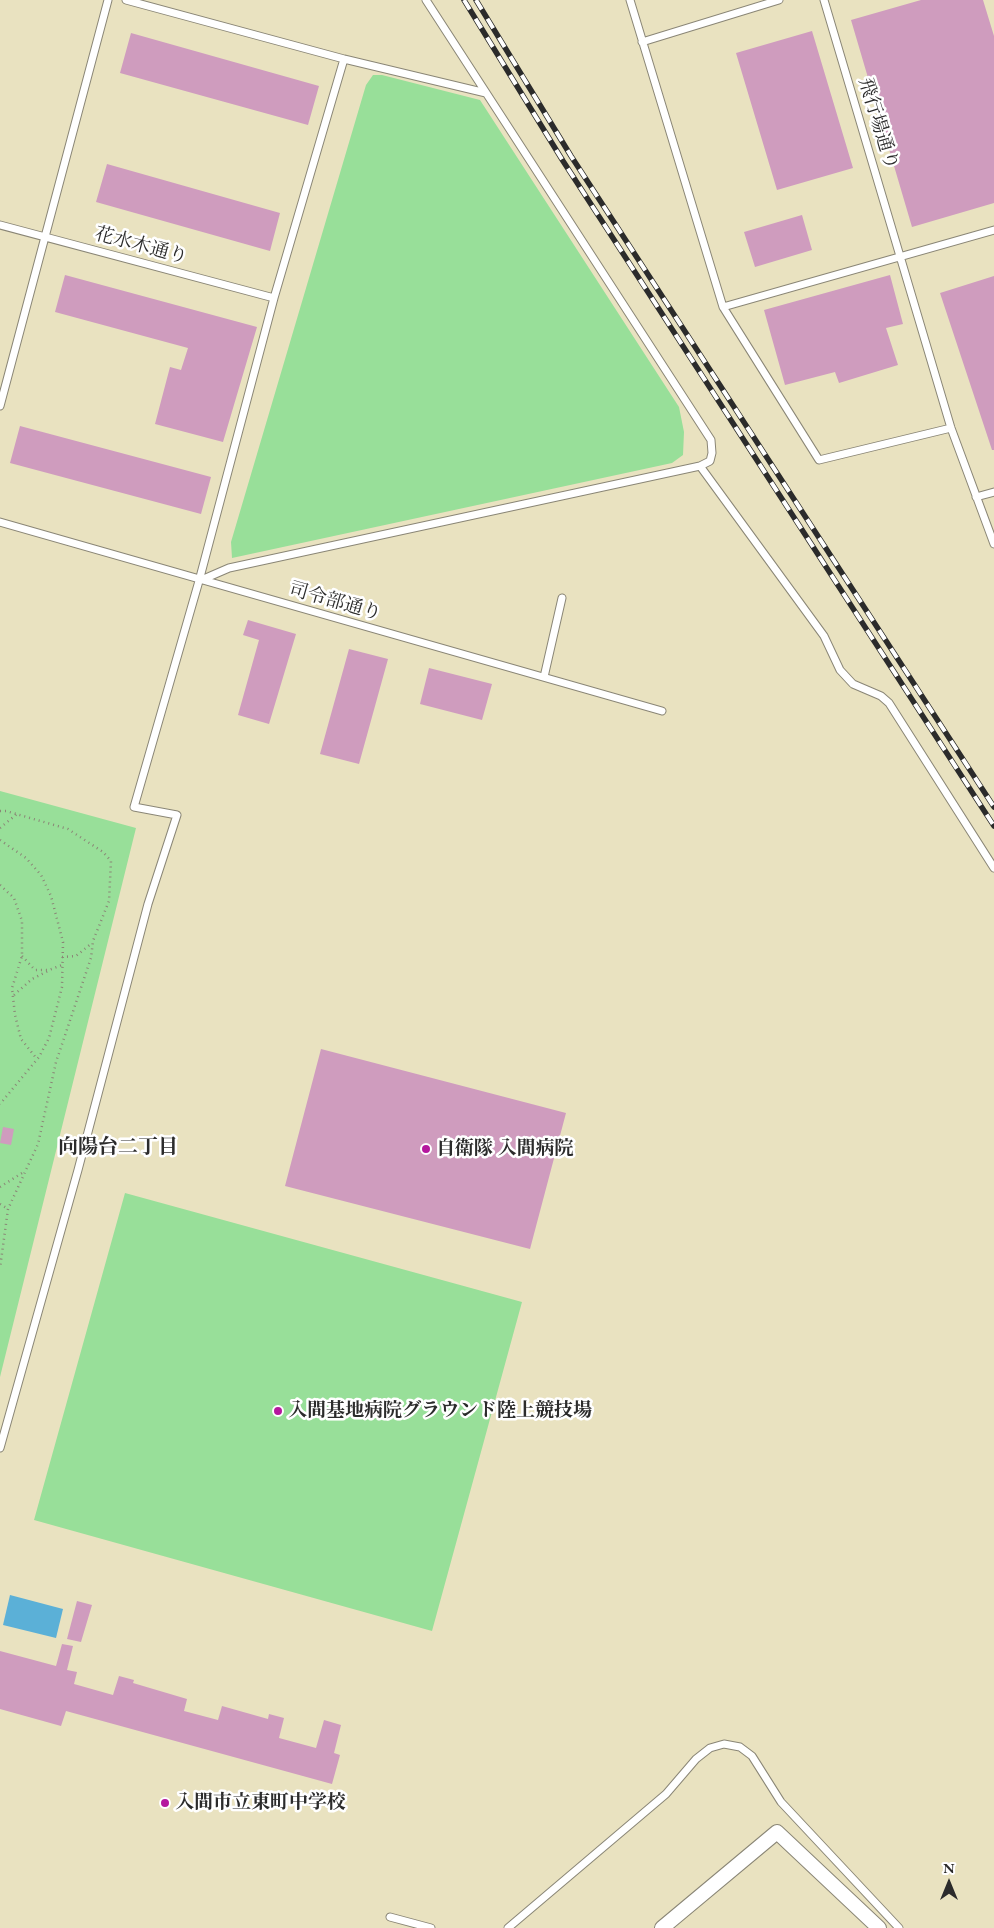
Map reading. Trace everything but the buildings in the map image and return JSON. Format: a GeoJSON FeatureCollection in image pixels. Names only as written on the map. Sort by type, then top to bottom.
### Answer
{"type":"FeatureCollection","features":[{"type":"Feature","properties":{"kind":"street"},"geometry":{"type":"LineString","coordinates":[[662,1928],[777,1832],[879,1928]]}},
{"type":"Feature","properties":{"kind":"lane"},"geometry":{"type":"LineString","coordinates":[[0,406],[108,0]]}},
{"type":"Feature","properties":{"kind":"lane"},"geometry":{"type":"LineString","coordinates":[[126,0],[344,59],[486,93]]}},
{"type":"Feature","properties":{"kind":"lane"},"geometry":{"type":"LineString","coordinates":[[199,581],[229,568],[700,466],[710,461],[712,453],[711,440],[426,0]]}},
{"type":"Feature","properties":{"kind":"lane"},"geometry":{"type":"LineString","coordinates":[[630,0],[723,307],[819,460],[951,428]]}},
{"type":"Feature","properties":{"kind":"lane"},"geometry":{"type":"LineString","coordinates":[[642,42],[779,0]]}},
{"type":"Feature","properties":{"kind":"lane","name":"飛行場通り"},"geometry":{"type":"LineString","coordinates":[[824,0],[951,428],[994,544]]}},
{"type":"Feature","properties":{"kind":"lane"},"geometry":{"type":"LineString","coordinates":[[0,1448],[78,1170],[148,904],[177,816],[134,807],[199,581],[274,298],[344,59]]}},
{"type":"Feature","properties":{"kind":"lane","name":"花水木通り"},"geometry":{"type":"LineString","coordinates":[[0,225],[274,298]]}},
{"type":"Feature","properties":{"kind":"lane"},"geometry":{"type":"LineString","coordinates":[[723,307],[994,230]]}},
{"type":"Feature","properties":{"kind":"lane"},"geometry":{"type":"LineString","coordinates":[[700,466],[824,636],[840,670],[853,684],[881,696],[889,703],[994,868]]}},
{"type":"Feature","properties":{"kind":"lane"},"geometry":{"type":"LineString","coordinates":[[976,497],[994,492]]}},
{"type":"Feature","properties":{"kind":"lane","name":"司令部通り"},"geometry":{"type":"LineString","coordinates":[[0,522],[199,581],[662,711]]}},
{"type":"Feature","properties":{"kind":"lane"},"geometry":{"type":"LineString","coordinates":[[544,677],[562,598]]}},
{"type":"Feature","properties":{"kind":"lane"},"geometry":{"type":"LineString","coordinates":[[508,1928],[666,1794],[696,1759],[710,1748],[724,1744],[740,1747],[752,1756],[781,1802],[899,1928]]}},
{"type":"Feature","properties":{"kind":"lane"},"geometry":{"type":"LineString","coordinates":[[390,1917],[431,1928]]}},
{"type":"Feature","properties":{"kind":"path"},"geometry":{"type":"LineString","coordinates":[[0,811],[68,829],[103,852],[111,861],[109,901],[93,942],[91,958],[56,1062],[38,1144],[8,1209],[0,1268]]}},
{"type":"Feature","properties":{"kind":"path"},"geometry":{"type":"LineString","coordinates":[[0,828],[17,814]]}},
{"type":"Feature","properties":{"kind":"path"},"geometry":{"type":"LineString","coordinates":[[0,840],[26,858],[41,875],[51,896],[63,942],[62,987],[49,1038],[37,1059],[0,1104]]}},
{"type":"Feature","properties":{"kind":"path"},"geometry":{"type":"LineString","coordinates":[[0,884],[14,898],[22,921],[22,956],[12,988],[15,1015],[22,1039],[37,1059]]}},
{"type":"Feature","properties":{"kind":"path"},"geometry":{"type":"LineString","coordinates":[[62,957],[76,956],[93,942]]}},
{"type":"Feature","properties":{"kind":"path"},"geometry":{"type":"LineString","coordinates":[[22,956],[35,970],[49,970]]}},
{"type":"Feature","properties":{"kind":"path"},"geometry":{"type":"LineString","coordinates":[[13,996],[32,979],[62,965]]}},
{"type":"Feature","properties":{"kind":"path"},"geometry":{"type":"LineString","coordinates":[[0,1186],[23,1173]]}},
{"type":"Feature","properties":{"kind":"path"},"geometry":{"type":"LineString","coordinates":[[0,1204],[8,1209]]}},
{"type":"Feature","properties":{"kind":"green space"},"geometry":{"type":"Polygon","coordinates":[[[373,75],[382,75],[480,100],[679,407],[684,432],[683,455],[672,463],[232,558],[231,542],[366,85],[373,75]]]}},
{"type":"Feature","properties":{"kind":"green space"},"geometry":{"type":"Polygon","coordinates":[[[0,791],[136,828],[0,1377],[0,791]]]}},
{"type":"Feature","properties":{"kind":"green space","name":"入間基地病院グラウンド陸上競技場"},"geometry":{"type":"Polygon","coordinates":[[[125,1193],[522,1302],[432,1631],[34,1520],[125,1193]]]}},
{"type":"Feature","properties":{"kind":"water"},"geometry":{"type":"Polygon","coordinates":[[[10,1595],[63,1609],[56,1638],[3,1625],[10,1595]]]}},
{"type":"Feature","properties":{"kind":"railway"},"geometry":{"type":"LineString","coordinates":[[464,0],[563,161],[994,826]]}},
{"type":"Feature","properties":{"kind":"railway"},"geometry":{"type":"LineString","coordinates":[[476,0],[571,156],[994,807]]}},
{"type":"Feature","properties":{"kind":"place","name":"自衛隊 入間病院"},"geometry":{"type":"Point","coordinates":[426,1149]}},
{"type":"Feature","properties":{"kind":"place","name":"入間基地病院グラウンド陸上競技場"},"geometry":{"type":"Point","coordinates":[278,1411]}},
{"type":"Feature","properties":{"kind":"place","name":"入間市立東町中学校"},"geometry":{"type":"Point","coordinates":[165,1803]}},
{"type":"Feature","properties":{"kind":"district","name":"向陽台二丁目"},"geometry":{"type":"Point","coordinates":[118,1148]}}]}
